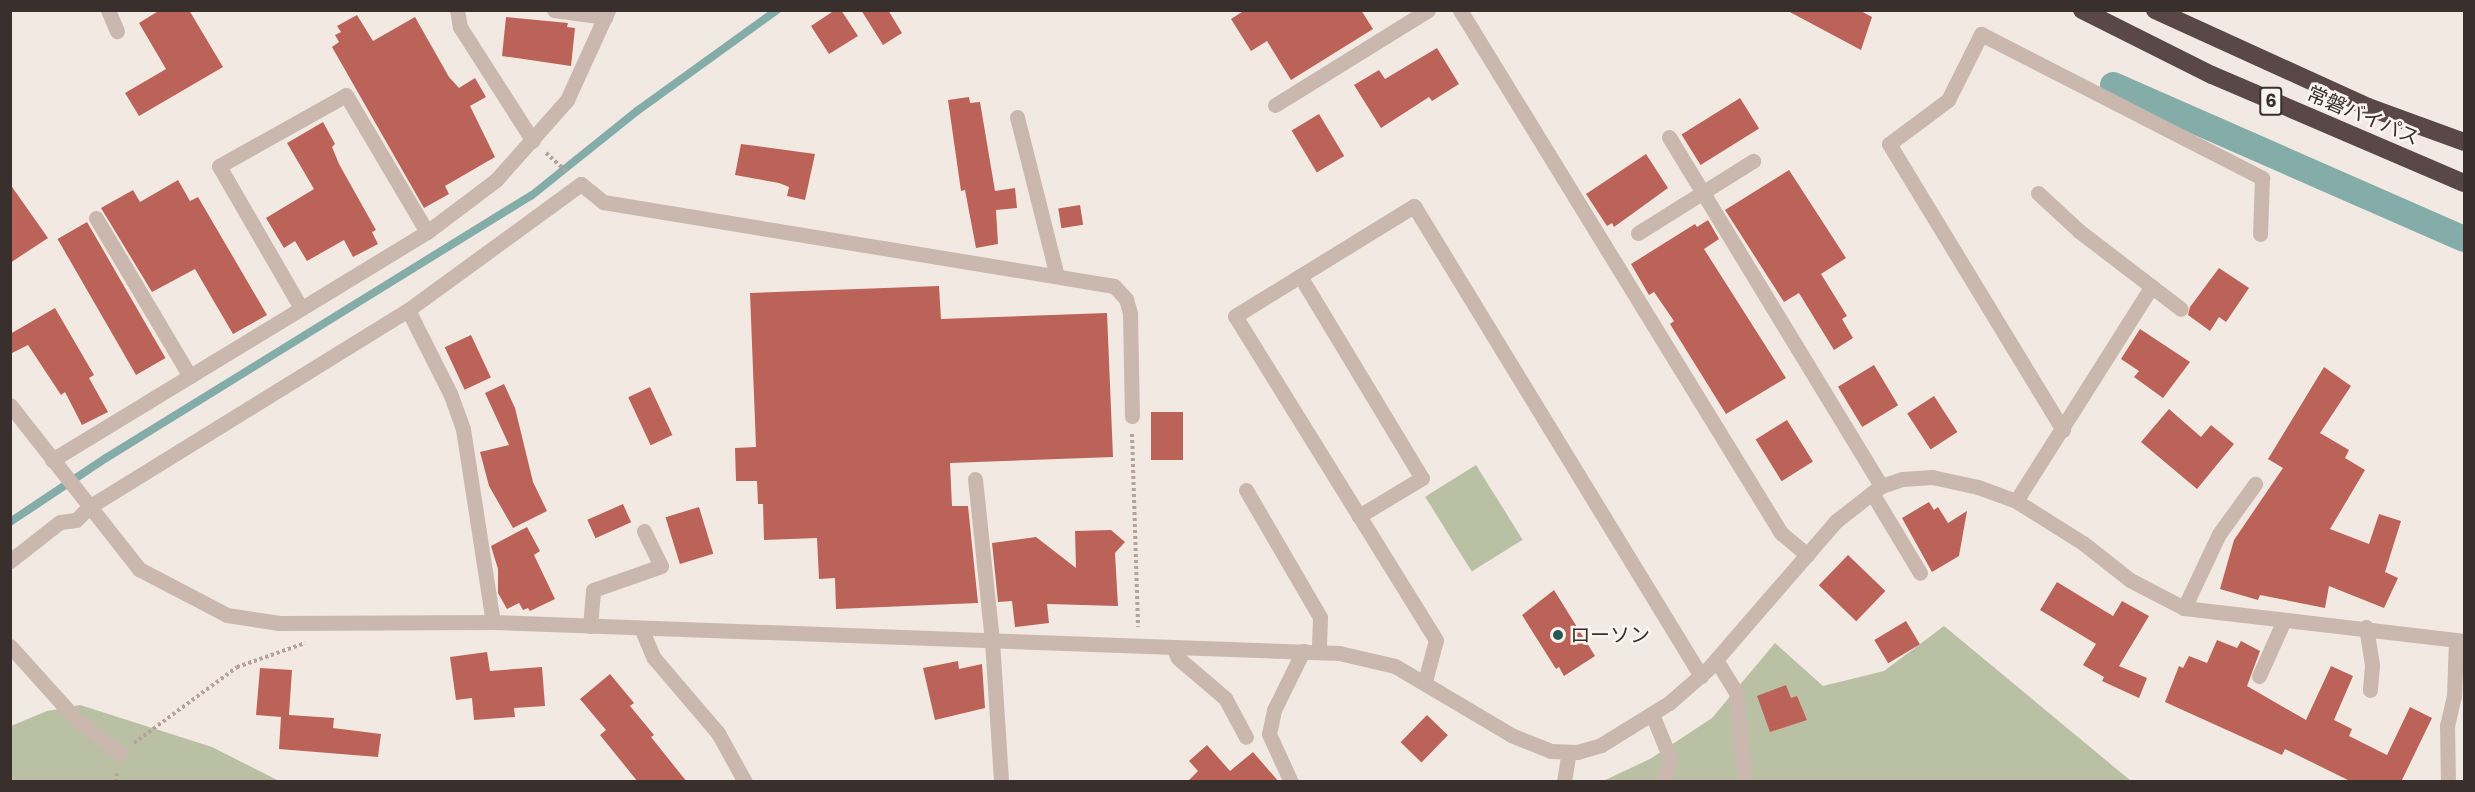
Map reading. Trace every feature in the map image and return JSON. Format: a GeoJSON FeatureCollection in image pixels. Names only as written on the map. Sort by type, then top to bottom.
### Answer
{"type":"FeatureCollection","features":[{"type":"Feature","properties":{"kind":"highway","name":"常磐バイパス"},"geometry":{"type":"LineString","coordinates":[[2082,10],[2212,75],[2464,183]]}},
{"type":"Feature","properties":{"kind":"highway","name":"常磐バイパス"},"geometry":{"type":"LineString","coordinates":[[2155,10],[2368,107],[2464,142]]}},
{"type":"Feature","properties":{"kind":"street"},"geometry":{"type":"LineString","coordinates":[[108,10],[117,31]]}},
{"type":"Feature","properties":{"kind":"street"},"geometry":{"type":"LineString","coordinates":[[457,10],[460,27],[533,141]]}},
{"type":"Feature","properties":{"kind":"street"},"geometry":{"type":"LineString","coordinates":[[52,460],[427,232],[496,180],[567,100],[607,14],[554,10]]}},
{"type":"Feature","properties":{"kind":"street"},"geometry":{"type":"LineString","coordinates":[[1275,105],[1428,10]]}},
{"type":"Feature","properties":{"kind":"street"},"geometry":{"type":"LineString","coordinates":[[1460,10],[1781,533],[1807,555]]}},
{"type":"Feature","properties":{"kind":"street"},"geometry":{"type":"LineString","coordinates":[[2063,430],[1888,144],[1948,100],[1981,34],[2262,178],[2260,234]]}},
{"type":"Feature","properties":{"kind":"street"},"geometry":{"type":"LineString","coordinates":[[301,308],[219,166],[346,94],[427,232]]}},
{"type":"Feature","properties":{"kind":"street"},"geometry":{"type":"LineString","coordinates":[[1017,117],[1057,276]]}},
{"type":"Feature","properties":{"kind":"street"},"geometry":{"type":"LineString","coordinates":[[1669,137],[1876,490],[1920,573]]}},
{"type":"Feature","properties":{"kind":"street"},"geometry":{"type":"LineString","coordinates":[[1638,233],[1753,161]]}},
{"type":"Feature","properties":{"kind":"street"},"geometry":{"type":"LineString","coordinates":[[10,561],[60,522],[76,520],[89,507],[408,310],[581,184],[603,202],[1114,286],[1126,299],[1131,313],[1132,416]]}},
{"type":"Feature","properties":{"kind":"street"},"geometry":{"type":"LineString","coordinates":[[2038,193],[2079,231],[2181,309]]}},
{"type":"Feature","properties":{"kind":"street"},"geometry":{"type":"LineString","coordinates":[[1425,681],[1436,640],[1235,316],[1413,206],[1701,676]]}},
{"type":"Feature","properties":{"kind":"street"},"geometry":{"type":"LineString","coordinates":[[96,218],[190,376]]}},
{"type":"Feature","properties":{"kind":"street"},"geometry":{"type":"LineString","coordinates":[[1300,276],[1422,478],[1359,516]]}},
{"type":"Feature","properties":{"kind":"street"},"geometry":{"type":"LineString","coordinates":[[2016,501],[2152,286]]}},
{"type":"Feature","properties":{"kind":"street"},"geometry":{"type":"LineString","coordinates":[[408,310],[450,393],[463,429],[493,622]]}},
{"type":"Feature","properties":{"kind":"street"},"geometry":{"type":"LineString","coordinates":[[10,405],[139,569],[184,596],[227,615],[279,623],[493,622],[1339,653],[1395,666],[1425,681],[1511,735],[1551,751],[1569,752],[1602,745],[1652,714],[1701,676],[1836,520],[1876,490],[1902,479],[1932,477],[1978,487],[2016,501],[2083,543],[2130,580],[2184,608],[2366,627],[2460,641],[2454,696],[2447,726],[2448,782]]}},
{"type":"Feature","properties":{"kind":"street"},"geometry":{"type":"LineString","coordinates":[[975,479],[992,641],[1001,782]]}},
{"type":"Feature","properties":{"kind":"street"},"geometry":{"type":"LineString","coordinates":[[2184,608],[2219,534],[2255,484]]}},
{"type":"Feature","properties":{"kind":"street"},"geometry":{"type":"LineString","coordinates":[[1246,490],[1320,617],[1319,652]]}},
{"type":"Feature","properties":{"kind":"street"},"geometry":{"type":"LineString","coordinates":[[590,626],[593,590],[661,566],[645,531]]}},
{"type":"Feature","properties":{"kind":"street"},"geometry":{"type":"LineString","coordinates":[[2259,676],[2284,620]]}},
{"type":"Feature","properties":{"kind":"street"},"geometry":{"type":"LineString","coordinates":[[2366,627],[2372,666],[2370,690]]}},
{"type":"Feature","properties":{"kind":"street"},"geometry":{"type":"LineString","coordinates":[[641,628],[654,658],[718,733],[745,782]]}},
{"type":"Feature","properties":{"kind":"street"},"geometry":{"type":"LineString","coordinates":[[10,646],[73,716],[120,754]]}},
{"type":"Feature","properties":{"kind":"street"},"geometry":{"type":"LineString","coordinates":[[1173,648],[1178,658],[1225,698],[1246,737]]}},
{"type":"Feature","properties":{"kind":"street"},"geometry":{"type":"LineString","coordinates":[[1291,782],[1269,734],[1274,710],[1303,651]]}},
{"type":"Feature","properties":{"kind":"street"},"geometry":{"type":"LineString","coordinates":[[1716,660],[1736,692],[1745,782]]}},
{"type":"Feature","properties":{"kind":"street"},"geometry":{"type":"LineString","coordinates":[[1652,714],[1670,758],[1664,782]]}},
{"type":"Feature","properties":{"kind":"street"},"geometry":{"type":"LineString","coordinates":[[1563,782],[1569,752]]}},
{"type":"Feature","properties":{"kind":"path"},"geometry":{"type":"LineString","coordinates":[[533,141],[581,184]]}},
{"type":"Feature","properties":{"kind":"path"},"geometry":{"type":"LineString","coordinates":[[1132,416],[1139,646]]}},
{"type":"Feature","properties":{"kind":"path"},"geometry":{"type":"LineString","coordinates":[[116,782],[120,754],[237,667],[307,642],[319,624]]}},
{"type":"Feature","properties":{"kind":"green space"},"geometry":{"type":"Polygon","coordinates":[[[1476,465],[1523,540],[1472,571],[1425,497],[1476,465]]]}},
{"type":"Feature","properties":{"kind":"green space"},"geometry":{"type":"Polygon","coordinates":[[[1944,626],[2131,781],[1601,782],[1650,759],[1712,718],[1775,643],[1823,686],[1884,671],[1944,626]]]}},
{"type":"Feature","properties":{"kind":"green space"},"geometry":{"type":"Polygon","coordinates":[[[80,705],[212,747],[279,781],[11,782],[11,726],[47,711],[80,705]]]}},
{"type":"Feature","properties":{"kind":"building"},"geometry":{"type":"Polygon","coordinates":[[[160,10],[189,10],[223,67],[139,116],[125,93],[166,69],[139,23],[160,10]]]}},
{"type":"Feature","properties":{"kind":"building"},"geometry":{"type":"Polygon","coordinates":[[[835,10],[841,10],[858,36],[829,54],[811,26],[835,10]]]}},
{"type":"Feature","properties":{"kind":"building"},"geometry":{"type":"Polygon","coordinates":[[[861,10],[888,10],[902,33],[883,45],[861,10]]]}},
{"type":"Feature","properties":{"kind":"building"},"geometry":{"type":"Polygon","coordinates":[[[1245,10],[1361,10],[1373,29],[1291,80],[1267,41],[1251,51],[1231,19],[1245,10]]]}},
{"type":"Feature","properties":{"kind":"building"},"geometry":{"type":"Polygon","coordinates":[[[1786,10],[1859,10],[1872,17],[1861,50],[1786,10]]]}},
{"type":"Feature","properties":{"kind":"building"},"geometry":{"type":"Polygon","coordinates":[[[357,15],[373,41],[415,17],[449,77],[459,88],[475,78],[486,97],[470,106],[495,157],[445,186],[449,194],[424,208],[332,47],[339,42],[335,35],[341,32],[337,26],[357,15]]]}},
{"type":"Feature","properties":{"kind":"building"},"geometry":{"type":"Polygon","coordinates":[[[506,17],[568,23],[567,27],[575,28],[571,66],[502,56],[506,17]]]}},
{"type":"Feature","properties":{"kind":"building"},"geometry":{"type":"Polygon","coordinates":[[[1437,48],[1459,84],[1432,101],[1429,97],[1381,128],[1354,85],[1379,70],[1385,79],[1437,48]]]}},
{"type":"Feature","properties":{"kind":"building"},"geometry":{"type":"Polygon","coordinates":[[[969,97],[970,103],[980,102],[995,191],[1015,188],[1017,208],[996,210],[998,244],[976,248],[965,190],[961,191],[948,100],[969,97]]]}},
{"type":"Feature","properties":{"kind":"building"},"geometry":{"type":"Polygon","coordinates":[[[1740,98],[1759,129],[1701,165],[1681,135],[1740,98]]]}},
{"type":"Feature","properties":{"kind":"building"},"geometry":{"type":"Polygon","coordinates":[[[1319,114],[1344,156],[1317,172],[1292,130],[1319,114]]]}},
{"type":"Feature","properties":{"kind":"building"},"geometry":{"type":"Polygon","coordinates":[[[323,122],[335,144],[332,147],[339,164],[376,230],[372,232],[378,244],[353,257],[344,240],[307,261],[295,241],[284,248],[266,218],[314,189],[287,143],[323,122]]]}},
{"type":"Feature","properties":{"kind":"building"},"geometry":{"type":"Polygon","coordinates":[[[741,144],[815,154],[805,200],[787,196],[789,187],[779,183],[735,175],[741,144]]]}},
{"type":"Feature","properties":{"kind":"building"},"geometry":{"type":"Polygon","coordinates":[[[1646,154],[1668,188],[1614,227],[1612,223],[1607,226],[1586,194],[1646,154]]]}},
{"type":"Feature","properties":{"kind":"building"},"geometry":{"type":"Polygon","coordinates":[[[1789,170],[1846,258],[1821,274],[1847,316],[1842,319],[1853,338],[1834,350],[1799,293],[1784,302],[1725,210],[1789,170]]]}},
{"type":"Feature","properties":{"kind":"building"},"geometry":{"type":"Polygon","coordinates":[[[178,180],[190,201],[198,197],[267,315],[233,334],[195,269],[152,292],[101,208],[133,190],[140,202],[178,180]]]}},
{"type":"Feature","properties":{"kind":"building"},"geometry":{"type":"Polygon","coordinates":[[[10,184],[48,238],[10,263],[10,184]]]}},
{"type":"Feature","properties":{"kind":"building"},"geometry":{"type":"Polygon","coordinates":[[[1080,205],[1083,225],[1061,228],[1058,208],[1080,205]]]}},
{"type":"Feature","properties":{"kind":"building"},"geometry":{"type":"Polygon","coordinates":[[[1708,220],[1719,239],[1704,249],[1786,378],[1726,414],[1670,324],[1674,321],[1654,292],[1649,295],[1631,264],[1695,224],[1697,227],[1708,220]]]}},
{"type":"Feature","properties":{"kind":"building"},"geometry":{"type":"Polygon","coordinates":[[[87,222],[166,358],[136,375],[58,239],[87,222]]]}},
{"type":"Feature","properties":{"kind":"building"},"geometry":{"type":"Polygon","coordinates":[[[2219,268],[2249,288],[2226,322],[2219,317],[2210,331],[2188,315],[2190,307],[2219,268]]]}},
{"type":"Feature","properties":{"kind":"building"},"geometry":{"type":"Polygon","coordinates":[[[939,286],[941,319],[1107,313],[1113,457],[950,463],[952,506],[968,506],[978,603],[836,609],[835,578],[819,579],[817,538],[764,540],[763,504],[758,504],[757,481],[736,481],[735,448],[756,447],[750,293],[939,286]]]}},
{"type":"Feature","properties":{"kind":"building"},"geometry":{"type":"Polygon","coordinates":[[[55,308],[94,375],[89,378],[108,412],[82,425],[65,392],[61,395],[28,345],[10,354],[10,334],[55,308]]]}},
{"type":"Feature","properties":{"kind":"building"},"geometry":{"type":"Polygon","coordinates":[[[2140,329],[2190,362],[2163,398],[2134,377],[2139,371],[2121,359],[2140,329]]]}},
{"type":"Feature","properties":{"kind":"building"},"geometry":{"type":"Polygon","coordinates":[[[471,335],[491,378],[465,390],[445,347],[471,335]]]}},
{"type":"Feature","properties":{"kind":"building"},"geometry":{"type":"Polygon","coordinates":[[[1874,365],[1898,405],[1862,427],[1838,387],[1874,365]]]}},
{"type":"Feature","properties":{"kind":"building"},"geometry":{"type":"Polygon","coordinates":[[[2324,367],[2351,386],[2320,433],[2349,450],[2345,458],[2365,470],[2330,529],[2369,544],[2379,514],[2401,521],[2385,572],[2398,578],[2384,608],[2329,586],[2325,608],[2260,595],[2258,600],[2220,589],[2234,540],[2283,468],[2268,459],[2324,367]]]}},
{"type":"Feature","properties":{"kind":"building"},"geometry":{"type":"Polygon","coordinates":[[[504,384],[515,408],[533,482],[547,511],[513,528],[489,486],[480,452],[509,445],[485,393],[504,384]]]}},
{"type":"Feature","properties":{"kind":"building"},"geometry":{"type":"Polygon","coordinates":[[[650,387],[672,435],[651,445],[628,397],[650,387]]]}},
{"type":"Feature","properties":{"kind":"building"},"geometry":{"type":"Polygon","coordinates":[[[1934,396],[1957,432],[1931,449],[1907,413],[1934,396]]]}},
{"type":"Feature","properties":{"kind":"building"},"geometry":{"type":"Polygon","coordinates":[[[2169,409],[2201,437],[2211,425],[2234,444],[2197,489],[2141,442],[2169,409]]]}},
{"type":"Feature","properties":{"kind":"building"},"geometry":{"type":"Polygon","coordinates":[[[1151,412],[1183,412],[1183,460],[1151,460],[1151,412]]]}},
{"type":"Feature","properties":{"kind":"building"},"geometry":{"type":"Polygon","coordinates":[[[1787,420],[1813,462],[1782,481],[1756,440],[1787,420]]]}},
{"type":"Feature","properties":{"kind":"building"},"geometry":{"type":"Polygon","coordinates":[[[1929,502],[1934,510],[1938,507],[1948,523],[1967,511],[1959,556],[1932,572],[1902,518],[1929,502]]]}},
{"type":"Feature","properties":{"kind":"building"},"geometry":{"type":"Polygon","coordinates":[[[623,504],[631,522],[596,538],[587,520],[623,504]]]}},
{"type":"Feature","properties":{"kind":"building"},"geometry":{"type":"Polygon","coordinates":[[[699,507],[713,554],[680,564],[666,517],[699,507]]]}},
{"type":"Feature","properties":{"kind":"building"},"geometry":{"type":"Polygon","coordinates":[[[527,527],[540,551],[534,555],[555,599],[530,611],[528,608],[523,610],[519,603],[507,609],[498,593],[498,569],[491,546],[527,527]]]}},
{"type":"Feature","properties":{"kind":"building"},"geometry":{"type":"Polygon","coordinates":[[[1111,530],[1125,542],[1115,553],[1118,606],[1047,604],[1049,623],[1015,627],[1012,601],[998,602],[992,543],[1036,537],[1076,568],[1075,531],[1111,530]]]}},
{"type":"Feature","properties":{"kind":"building"},"geometry":{"type":"Polygon","coordinates":[[[1848,555],[1885,591],[1856,621],[1819,585],[1848,555]]]}},
{"type":"Feature","properties":{"kind":"building"},"geometry":{"type":"Polygon","coordinates":[[[2057,582],[2113,616],[2122,601],[2149,616],[2119,666],[2147,678],[2139,698],[2102,681],[2104,677],[2083,665],[2096,644],[2040,610],[2057,582]]]}},
{"type":"Feature","properties":{"kind":"building","name":"ローソン"},"geometry":{"type":"Polygon","coordinates":[[[1554,590],[1595,656],[1564,676],[1559,667],[1556,669],[1522,615],[1554,590]]]}},
{"type":"Feature","properties":{"kind":"building"},"geometry":{"type":"Polygon","coordinates":[[[1906,621],[1920,644],[1888,663],[1874,640],[1906,621]]]}},
{"type":"Feature","properties":{"kind":"building"},"geometry":{"type":"Polygon","coordinates":[[[2217,640],[2237,648],[2241,641],[2260,651],[2247,686],[2306,720],[2331,666],[2353,676],[2334,720],[2352,729],[2349,736],[2387,755],[2410,707],[2432,718],[2401,782],[2352,782],[2285,749],[2282,755],[2165,702],[2179,666],[2183,668],[2189,656],[2207,663],[2217,640]]]}},
{"type":"Feature","properties":{"kind":"building"},"geometry":{"type":"Polygon","coordinates":[[[487,652],[490,671],[542,667],[545,706],[514,708],[515,717],[474,720],[472,698],[456,700],[450,657],[487,652]]]}},
{"type":"Feature","properties":{"kind":"building"},"geometry":{"type":"Polygon","coordinates":[[[958,661],[959,669],[982,664],[985,708],[935,720],[923,668],[958,661]]]}},
{"type":"Feature","properties":{"kind":"building"},"geometry":{"type":"Polygon","coordinates":[[[260,668],[292,670],[289,715],[334,718],[333,728],[381,734],[378,757],[279,749],[281,717],[256,715],[260,668]]]}},
{"type":"Feature","properties":{"kind":"building"},"geometry":{"type":"Polygon","coordinates":[[[610,674],[634,703],[630,706],[654,735],[651,737],[687,782],[638,782],[600,735],[606,730],[580,699],[610,674]]]}},
{"type":"Feature","properties":{"kind":"building"},"geometry":{"type":"Polygon","coordinates":[[[1786,685],[1791,698],[1797,696],[1807,720],[1770,732],[1757,696],[1786,685]]]}},
{"type":"Feature","properties":{"kind":"building"},"geometry":{"type":"Polygon","coordinates":[[[1427,715],[1448,735],[1421,762],[1401,742],[1427,715]]]}},
{"type":"Feature","properties":{"kind":"building"},"geometry":{"type":"Polygon","coordinates":[[[1207,745],[1230,771],[1253,752],[1279,782],[1187,782],[1198,771],[1189,761],[1207,745]]]}},
{"type":"Feature","properties":{"kind":"waterway"},"geometry":{"type":"LineString","coordinates":[[10,522],[106,458],[531,196],[637,111],[777,10]]}},
{"type":"Feature","properties":{"kind":"waterway"},"geometry":{"type":"LineString","coordinates":[[2113,85],[2464,239]]}},
{"type":"Feature","properties":{"kind":"place","name":"ローソン"},"geometry":{"type":"Point","coordinates":[1558,635]}}]}
